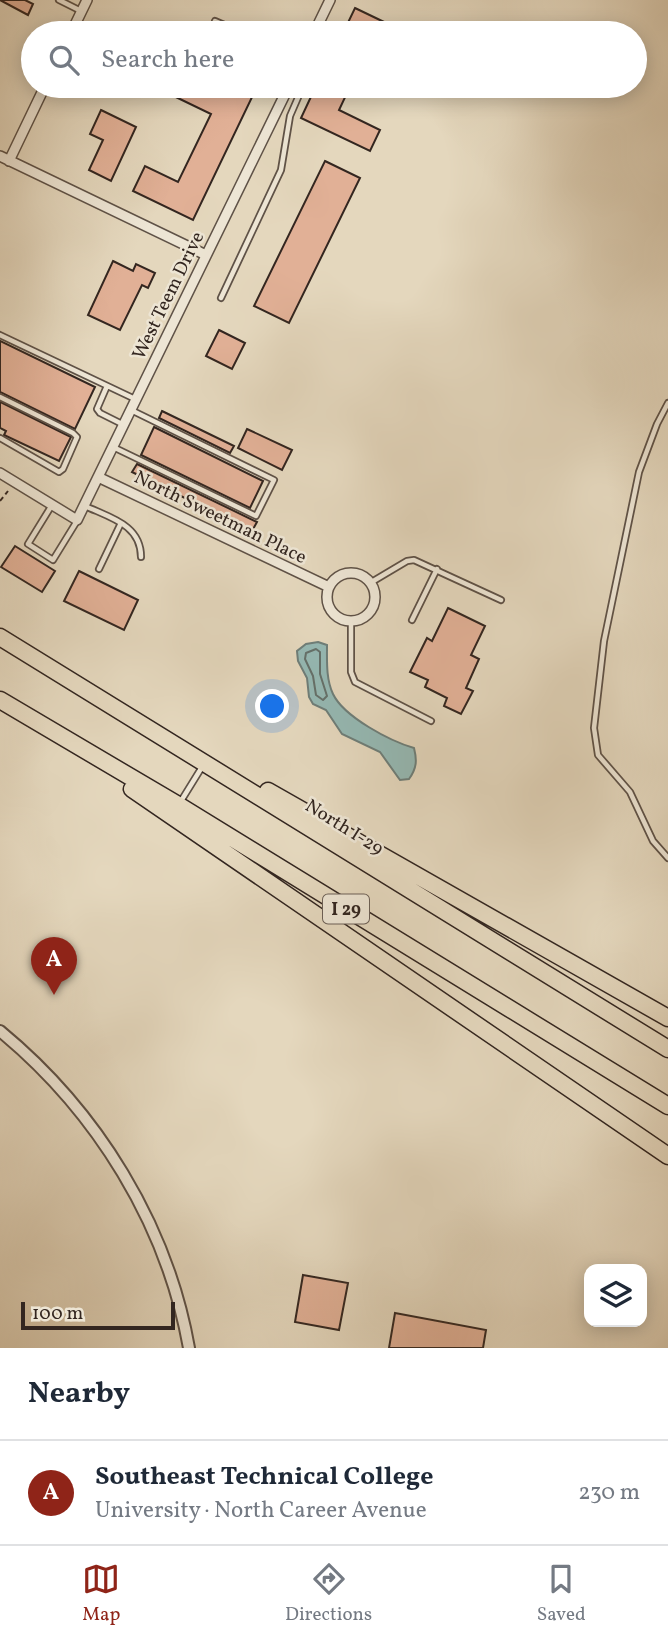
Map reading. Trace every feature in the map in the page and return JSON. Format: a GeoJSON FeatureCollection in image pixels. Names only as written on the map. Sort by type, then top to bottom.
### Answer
{"type":"FeatureCollection","features":[{"type":"Feature","properties":{"kind":"highway","name":"North I-29"},"geometry":{"type":"LineString","coordinates":[[0,637],[668,1049]]}},
{"type":"Feature","properties":{"kind":"highway","name":"I 29"},"geometry":{"type":"LineString","coordinates":[[0,700],[178,805],[668,1106]]}},
{"type":"Feature","properties":{"kind":"highway"},"geometry":{"type":"LineString","coordinates":[[118,709],[668,1018]]}},
{"type":"Feature","properties":{"kind":"highway"},"geometry":{"type":"LineString","coordinates":[[23,714],[668,1156]]}},
{"type":"Feature","properties":{"kind":"street"},"geometry":{"type":"LineString","coordinates":[[77,21],[87,0]]}},
{"type":"Feature","properties":{"kind":"street"},"geometry":{"type":"LineString","coordinates":[[319,21],[328,1]]}},
{"type":"Feature","properties":{"kind":"street"},"geometry":{"type":"LineString","coordinates":[[39,98],[4,158],[206,255]]}},
{"type":"Feature","properties":{"kind":"street","name":"West Teem Drive"},"geometry":{"type":"LineString","coordinates":[[77,520],[283,98]]}},
{"type":"Feature","properties":{"kind":"street"},"geometry":{"type":"LineString","coordinates":[[0,472],[77,520]]}},
{"type":"Feature","properties":{"kind":"street","name":"North Sweetman Place"},"geometry":{"type":"LineString","coordinates":[[98,477],[328,587]]}},
{"type":"Feature","properties":{"kind":"street"},"geometry":{"type":"LineString","coordinates":[[346,573],[362,575],[370,583],[375,594],[371,610],[359,620],[343,620],[330,610],[326,595],[333,580],[346,573]]}},
{"type":"Feature","properties":{"kind":"street"},"geometry":{"type":"LineString","coordinates":[[0,1031],[64,1092],[128,1182],[165,1261],[178,1296],[190,1348]]}},
{"type":"Feature","properties":{"kind":"lane"},"geometry":{"type":"LineString","coordinates":[[59,0],[82,12]]}},
{"type":"Feature","properties":{"kind":"lane"},"geometry":{"type":"LineString","coordinates":[[221,298],[281,170],[290,116],[298,98]]}},
{"type":"Feature","properties":{"kind":"lane"},"geometry":{"type":"LineString","coordinates":[[277,109],[290,116]]}},
{"type":"Feature","properties":{"kind":"lane"},"geometry":{"type":"LineString","coordinates":[[0,335],[136,399]]}},
{"type":"Feature","properties":{"kind":"lane"},"geometry":{"type":"LineString","coordinates":[[107,386],[97,409],[124,425]]}},
{"type":"Feature","properties":{"kind":"lane"},"geometry":{"type":"LineString","coordinates":[[0,397],[73,433],[77,438],[64,470],[59,472],[0,438]]}},
{"type":"Feature","properties":{"kind":"lane"},"geometry":{"type":"LineString","coordinates":[[668,403],[639,472],[604,640],[594,728],[598,755],[630,792],[653,841],[668,858]]}},
{"type":"Feature","properties":{"kind":"lane"},"geometry":{"type":"LineString","coordinates":[[113,447],[256,516],[274,480],[131,410]]}},
{"type":"Feature","properties":{"kind":"lane"},"geometry":{"type":"LineString","coordinates":[[52,505],[28,544],[53,559],[77,520]]}},
{"type":"Feature","properties":{"kind":"lane"},"geometry":{"type":"LineString","coordinates":[[84,505],[121,523],[137,536],[141,543],[141,557]]}},
{"type":"Feature","properties":{"kind":"lane"},"geometry":{"type":"LineString","coordinates":[[99,569],[121,523]]}},
{"type":"Feature","properties":{"kind":"lane"},"geometry":{"type":"LineString","coordinates":[[370,583],[407,561],[420,561],[501,600]]}},
{"type":"Feature","properties":{"kind":"lane"},"geometry":{"type":"LineString","coordinates":[[412,620],[437,569]]}},
{"type":"Feature","properties":{"kind":"lane"},"geometry":{"type":"LineString","coordinates":[[351,621],[351,672],[355,682],[431,721]]}},
{"type":"Feature","properties":{"kind":"lane"},"geometry":{"type":"LineString","coordinates":[[178,805],[204,764]]}},
{"type":"Feature","properties":{"kind":"path"},"geometry":{"type":"LineString","coordinates":[[0,501],[14,481]]}},
{"type":"Feature","properties":{"kind":"path"},"geometry":{"type":"LineString","coordinates":[[0,493],[5,495]]}},
{"type":"Feature","properties":{"kind":"water"},"geometry":{"type":"Polygon","coordinates":[[[318,642],[327,645],[329,682],[339,703],[369,727],[414,748],[416,764],[409,779],[400,780],[380,752],[342,734],[326,710],[313,704],[297,651],[306,644],[318,642]]]}},
{"type":"Feature","properties":{"kind":"building"},"geometry":{"type":"Polygon","coordinates":[[[0,0],[25,0],[33,4],[28,15],[0,0]]]}},
{"type":"Feature","properties":{"kind":"building"},"geometry":{"type":"Polygon","coordinates":[[[355,8],[382,21],[349,21],[355,8]]]}},
{"type":"Feature","properties":{"kind":"building"},"geometry":{"type":"Polygon","coordinates":[[[178,98],[252,98],[193,220],[133,191],[145,166],[178,182],[211,114],[178,98]]]}},
{"type":"Feature","properties":{"kind":"building"},"geometry":{"type":"Polygon","coordinates":[[[310,98],[345,98],[339,110],[380,130],[370,151],[301,118],[310,98]]]}},
{"type":"Feature","properties":{"kind":"building"},"geometry":{"type":"Polygon","coordinates":[[[101,110],[136,127],[111,181],[89,170],[103,140],[90,134],[101,110]]]}},
{"type":"Feature","properties":{"kind":"building"},"geometry":{"type":"Polygon","coordinates":[[[325,161],[360,178],[289,323],[254,306],[325,161]]]}},
{"type":"Feature","properties":{"kind":"building"},"geometry":{"type":"Polygon","coordinates":[[[113,261],[133,271],[136,264],[155,273],[148,288],[142,285],[120,330],[88,315],[113,261]]]}},
{"type":"Feature","properties":{"kind":"building"},"geometry":{"type":"Polygon","coordinates":[[[219,330],[245,343],[232,369],[206,356],[219,330]]]}},
{"type":"Feature","properties":{"kind":"building"},"geometry":{"type":"Polygon","coordinates":[[[0,341],[95,387],[75,429],[0,392],[0,341]]]}},
{"type":"Feature","properties":{"kind":"building"},"geometry":{"type":"Polygon","coordinates":[[[0,402],[71,437],[59,461],[4,435],[6,431],[0,428],[0,402]]]}},
{"type":"Feature","properties":{"kind":"building"},"geometry":{"type":"Polygon","coordinates":[[[162,411],[234,446],[230,453],[159,418],[162,411]]]}},
{"type":"Feature","properties":{"kind":"building"},"geometry":{"type":"Polygon","coordinates":[[[154,427],[263,481],[250,508],[141,455],[154,427]]]}},
{"type":"Feature","properties":{"kind":"building"},"geometry":{"type":"Polygon","coordinates":[[[247,429],[292,450],[282,470],[238,448],[247,429]]]}},
{"type":"Feature","properties":{"kind":"building"},"geometry":{"type":"Polygon","coordinates":[[[137,464],[257,522],[252,531],[132,472],[137,464]]]}},
{"type":"Feature","properties":{"kind":"building"},"geometry":{"type":"Polygon","coordinates":[[[15,546],[55,571],[42,592],[1,567],[15,546]]]}},
{"type":"Feature","properties":{"kind":"building"},"geometry":{"type":"Polygon","coordinates":[[[79,571],[138,600],[124,630],[64,601],[79,571]]]}},
{"type":"Feature","properties":{"kind":"building"},"geometry":{"type":"Polygon","coordinates":[[[448,608],[485,626],[471,655],[479,659],[466,688],[473,691],[461,714],[444,706],[447,698],[425,687],[428,680],[410,672],[427,638],[432,641],[448,608]]]}},
{"type":"Feature","properties":{"kind":"building"},"geometry":{"type":"Polygon","coordinates":[[[303,1275],[348,1283],[339,1330],[295,1322],[303,1275]]]}},
{"type":"Feature","properties":{"kind":"building"},"geometry":{"type":"Polygon","coordinates":[[[395,1313],[486,1330],[483,1348],[389,1348],[395,1313]]]}},
{"type":"Feature","properties":{"kind":"place","name":"Southeast Technical College"},"geometry":{"type":"Point","coordinates":[54,995]}}]}
